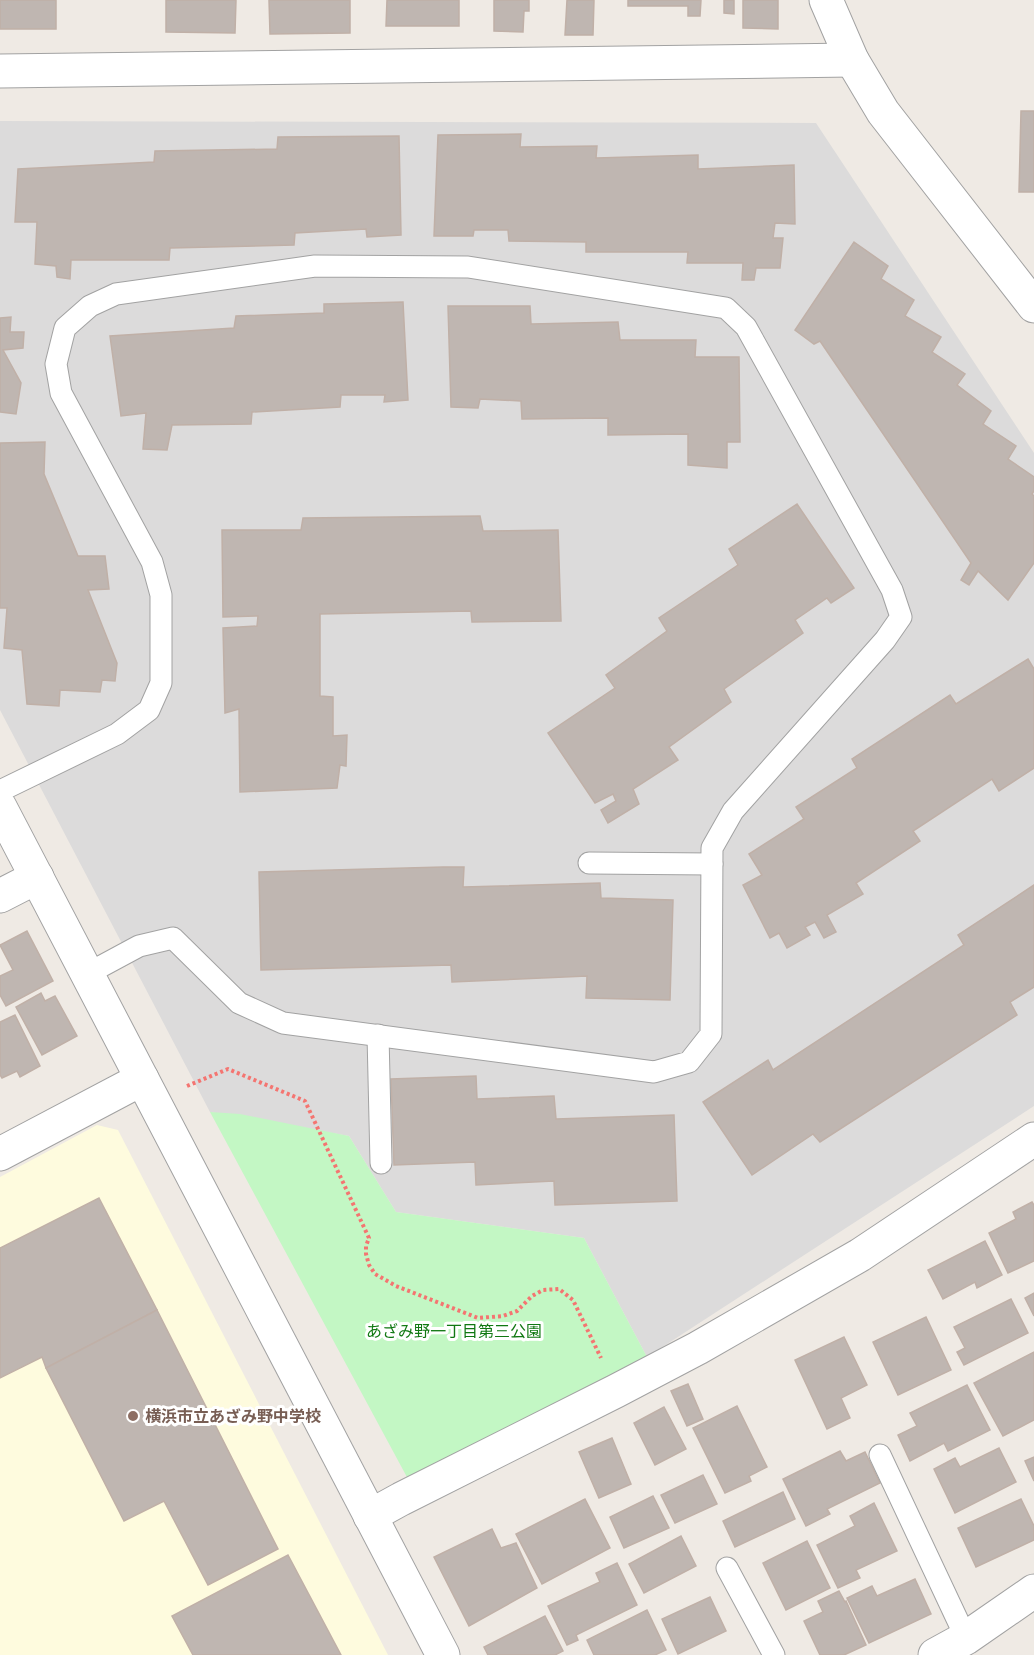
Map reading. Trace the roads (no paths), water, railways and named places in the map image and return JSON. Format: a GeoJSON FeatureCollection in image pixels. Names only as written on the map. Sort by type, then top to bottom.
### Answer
{"type":"FeatureCollection","features":[{"type":"Feature","properties":{"kind":"street"},"geometry":{"type":"LineString","coordinates":[[826,0],[852,60],[883,112],[1034,306]]}},
{"type":"Feature","properties":{"kind":"street"},"geometry":{"type":"LineString","coordinates":[[0,71],[852,60]]}},
{"type":"Feature","properties":{"kind":"street"},"geometry":{"type":"LineString","coordinates":[[0,807],[443,1655]]}},
{"type":"Feature","properties":{"kind":"street"},"geometry":{"type":"LineString","coordinates":[[0,896],[37,877]]}},
{"type":"Feature","properties":{"kind":"street"},"geometry":{"type":"LineString","coordinates":[[0,1154],[148,1090]]}},
{"type":"Feature","properties":{"kind":"street"},"geometry":{"type":"LineString","coordinates":[[370,1516],[698,1348],[860,1255],[1034,1139]]}},
{"type":"Feature","properties":{"kind":"street"},"geometry":{"type":"LineString","coordinates":[[935,1655],[971,1646],[1034,1591]]}},
{"type":"Feature","properties":{"kind":"lane"},"geometry":{"type":"LineString","coordinates":[[0,791],[117,734],[149,710],[161,682],[161,595],[152,562],[61,393],[56,364],[65,328],[90,306],[116,294],[315,266],[468,267],[726,308],[746,327],[892,590],[901,617],[885,640],[733,811],[712,848],[711,1034],[689,1062],[654,1072],[283,1023],[239,1003],[173,938],[140,946],[87,974]]}},
{"type":"Feature","properties":{"kind":"lane"},"geometry":{"type":"LineString","coordinates":[[589,862],[712,864]]}},
{"type":"Feature","properties":{"kind":"lane"},"geometry":{"type":"LineString","coordinates":[[378,1035],[381,1163]]}},
{"type":"Feature","properties":{"kind":"lane"},"geometry":{"type":"LineString","coordinates":[[880,1455],[971,1646]]}},
{"type":"Feature","properties":{"kind":"lane"},"geometry":{"type":"LineString","coordinates":[[727,1568],[774,1655]]}},
{"type":"Feature","properties":{"kind":"place","name":"横浜市立あざみ野中学校"},"geometry":{"type":"Point","coordinates":[133,1416]}},
{"type":"Feature","properties":{"kind":"park label","name":"あざみ野一丁目第三公園"},"geometry":{"type":"Point","coordinates":[454,1331]}}]}
